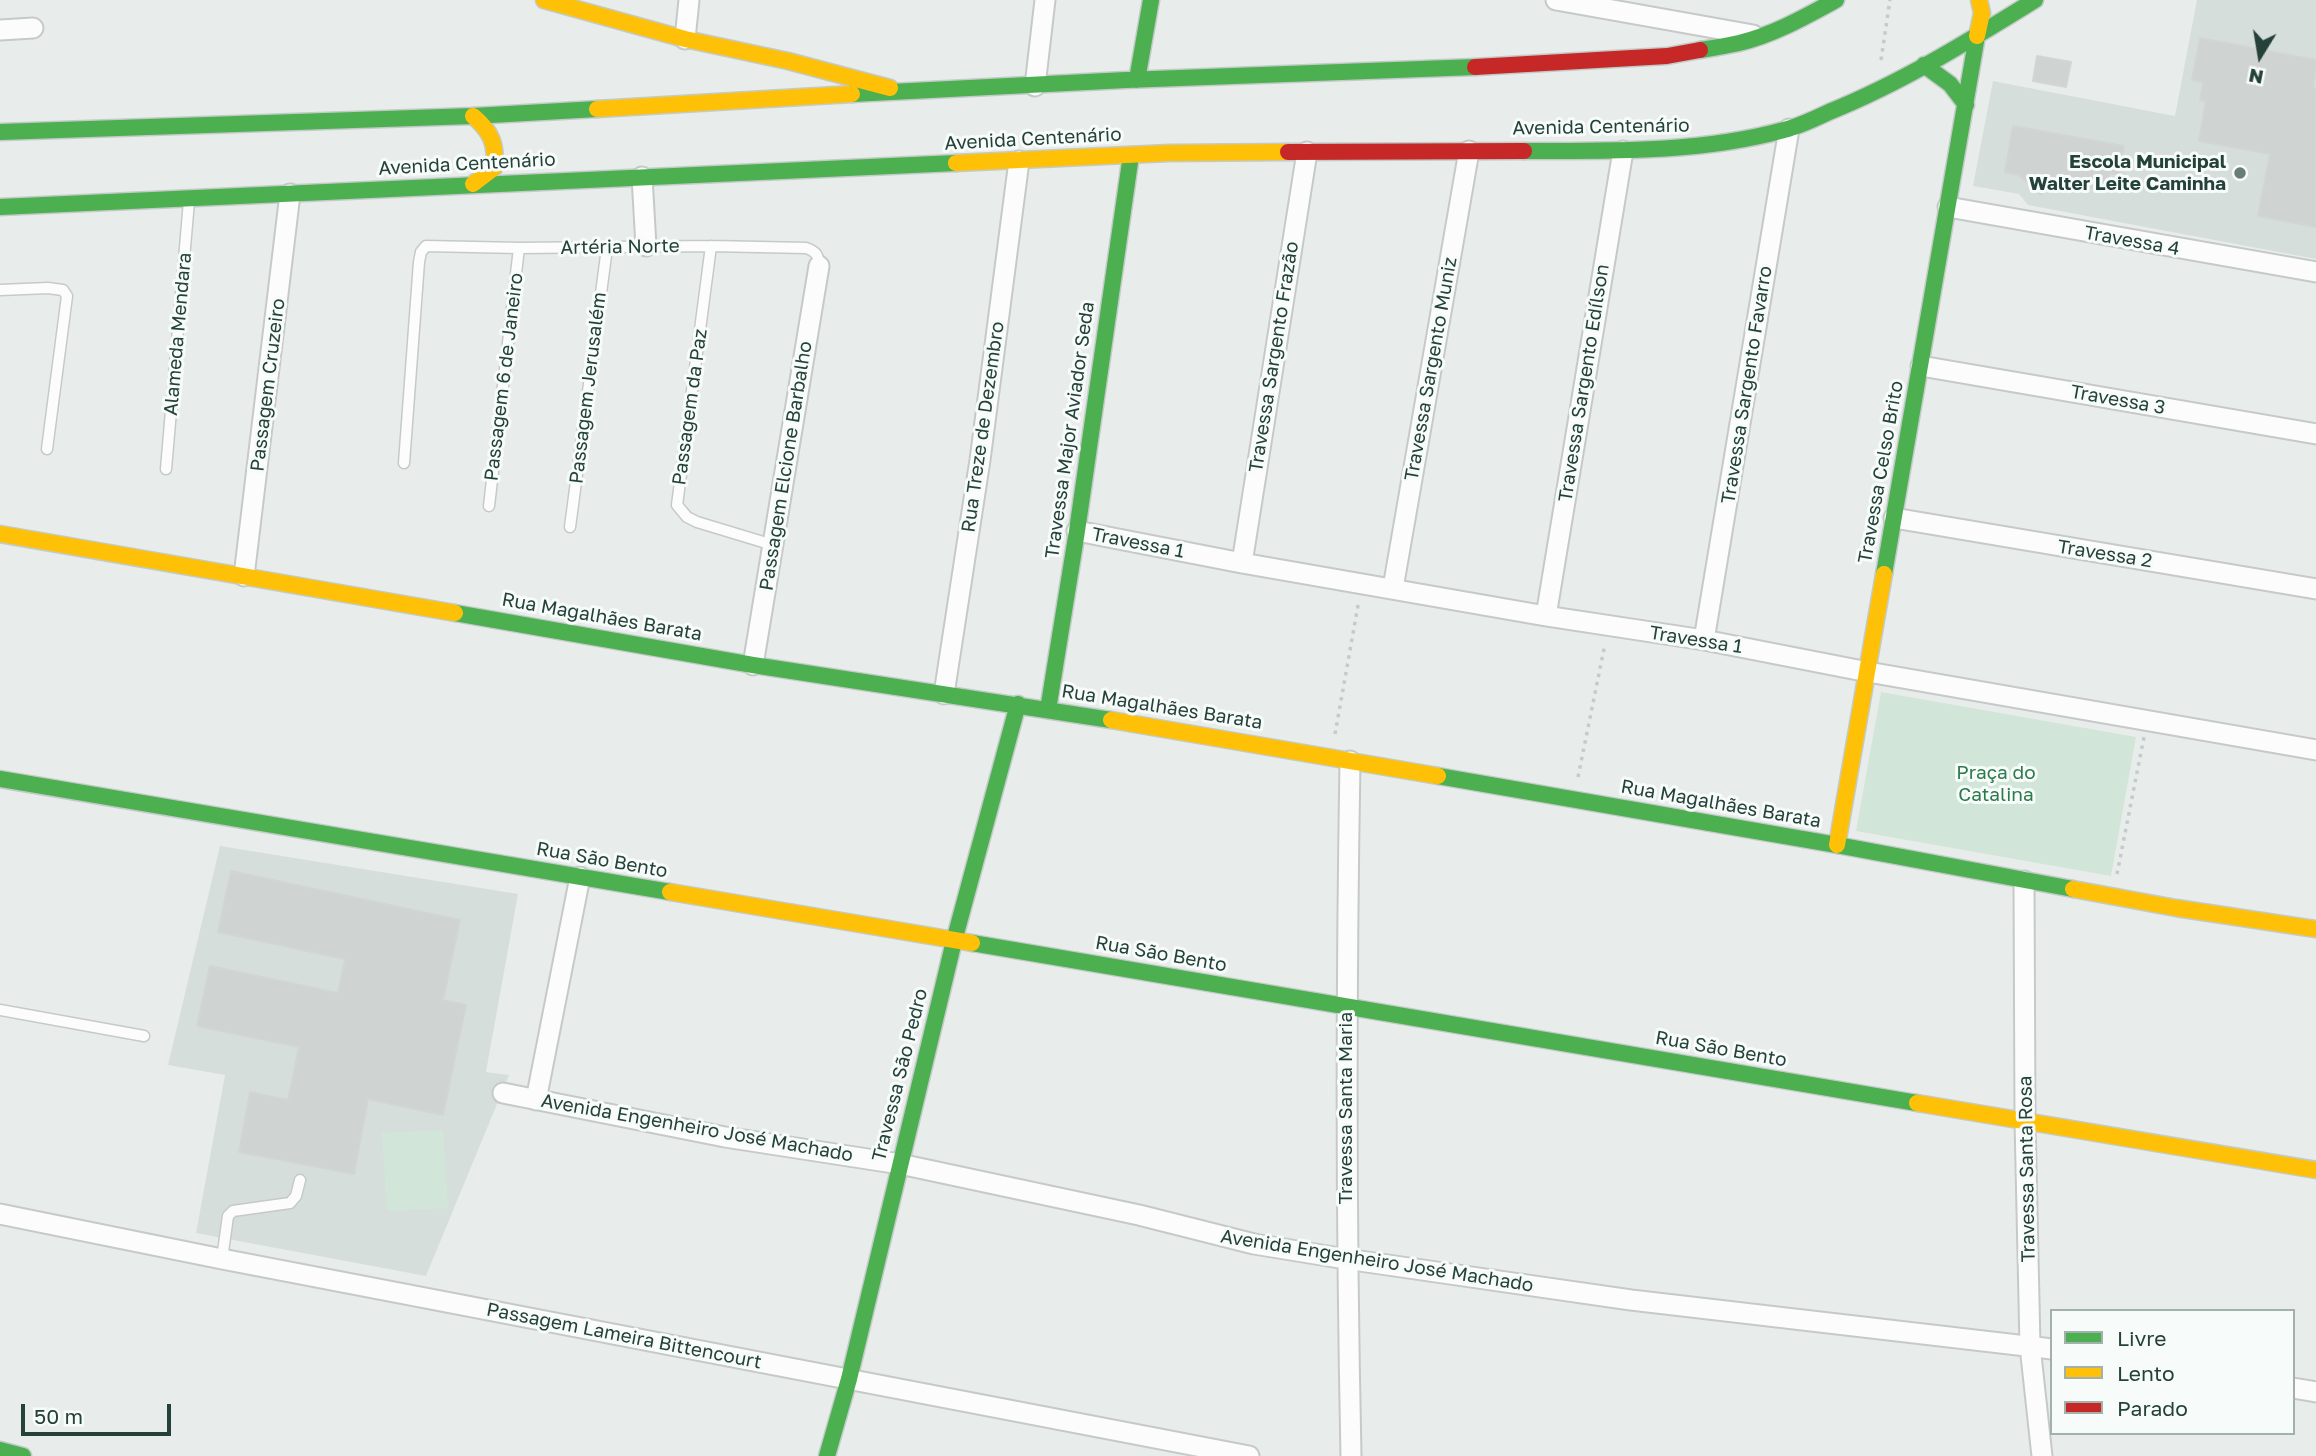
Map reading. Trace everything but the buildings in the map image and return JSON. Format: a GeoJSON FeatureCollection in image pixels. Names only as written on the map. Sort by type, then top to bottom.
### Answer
{"type":"FeatureCollection","features":[{"type":"Feature","properties":{"kind":"street"},"geometry":{"type":"LineString","coordinates":[[544,0],[685,39],[778,58],[905,92]]}},
{"type":"Feature","properties":{"kind":"street"},"geometry":{"type":"LineString","coordinates":[[685,39],[689,0]]}},
{"type":"Feature","properties":{"kind":"street"},"geometry":{"type":"LineString","coordinates":[[1035,86],[1045,0]]}},
{"type":"Feature","properties":{"kind":"street"},"geometry":{"type":"LineString","coordinates":[[1137,80],[1151,0]]}},
{"type":"Feature","properties":{"kind":"street"},"geometry":{"type":"LineString","coordinates":[[1556,0],[1761,36]]}},
{"type":"Feature","properties":{"kind":"street"},"geometry":{"type":"LineString","coordinates":[[0,132],[473,116],[1137,80],[1426,70],[1667,56],[1708,50],[1761,36],[1805,9],[1836,0]]}},
{"type":"Feature","properties":{"kind":"street","name":"Travessa Celso Brito"},"geometry":{"type":"LineString","coordinates":[[1838,845],[1982,13],[1979,0]]}},
{"type":"Feature","properties":{"kind":"street","name":"Avenida Centenário"},"geometry":{"type":"LineString","coordinates":[[0,207],[1131,155],[1469,150],[1623,151],[1683,148],[1730,142],[1789,129],[1877,91],[1977,36],[2035,0]]}},
{"type":"Feature","properties":{"kind":"street"},"geometry":{"type":"LineString","coordinates":[[0,30],[33,28]]}},
{"type":"Feature","properties":{"kind":"street"},"geometry":{"type":"LineString","coordinates":[[759,99],[777,90],[784,80],[785,67],[778,58]]}},
{"type":"Feature","properties":{"kind":"street"},"geometry":{"type":"LineString","coordinates":[[1924,65],[1950,84],[1966,105]]}},
{"type":"Feature","properties":{"kind":"street"},"geometry":{"type":"LineString","coordinates":[[513,131],[527,113]]}},
{"type":"Feature","properties":{"kind":"street"},"geometry":{"type":"LineString","coordinates":[[473,116],[485,125],[497,151],[494,168],[473,184]]}},
{"type":"Feature","properties":{"kind":"street","name":"Travessa Sargento Favarro"},"geometry":{"type":"LineString","coordinates":[[1704,640],[1789,129]]}},
{"type":"Feature","properties":{"kind":"street","name":"Travessa Sargento Muniz"},"geometry":{"type":"LineString","coordinates":[[1393,588],[1469,150]]}},
{"type":"Feature","properties":{"kind":"street","name":"Travessa Sargento Edílson"},"geometry":{"type":"LineString","coordinates":[[1546,616],[1623,151]]}},
{"type":"Feature","properties":{"kind":"street","name":"Travessa Sargento Frazão"},"geometry":{"type":"LineString","coordinates":[[1242,563],[1307,152]]}},
{"type":"Feature","properties":{"kind":"street","name":"Travessa Major Aviador Seda"},"geometry":{"type":"LineString","coordinates":[[1048,709],[1077,531],[1131,155]]}},
{"type":"Feature","properties":{"kind":"street","name":"Rua Treze de Dezembro"},"geometry":{"type":"LineString","coordinates":[[944,694],[980,460],[1019,160]]}},
{"type":"Feature","properties":{"kind":"street"},"geometry":{"type":"LineString","coordinates":[[516,166],[537,182]]}},
{"type":"Feature","properties":{"kind":"street"},"geometry":{"type":"LineString","coordinates":[[642,177],[646,246]]}},
{"type":"Feature","properties":{"kind":"street","name":"Passagem Cruzeiro"},"geometry":{"type":"LineString","coordinates":[[244,576],[290,194]]}},
{"type":"Feature","properties":{"kind":"street","name":"Travessa 4"},"geometry":{"type":"LineString","coordinates":[[1948,207],[2316,272]]}},
{"type":"Feature","properties":{"kind":"street","name":"Passagem Elcione Barbalho"},"geometry":{"type":"LineString","coordinates":[[753,665],[819,266]]}},
{"type":"Feature","properties":{"kind":"street","name":"Travessa 3"},"geometry":{"type":"LineString","coordinates":[[1921,366],[2316,434]]}},
{"type":"Feature","properties":{"kind":"street","name":"Travessa 2"},"geometry":{"type":"LineString","coordinates":[[1895,519],[2316,589]]}},
{"type":"Feature","properties":{"kind":"street","name":"Travessa 1"},"geometry":{"type":"LineString","coordinates":[[1077,531],[1242,563],[1546,616],[1704,640],[1868,672],[2316,750]]}},
{"type":"Feature","properties":{"kind":"street","name":"Rua Magalhães Barata"},"geometry":{"type":"LineString","coordinates":[[0,534],[753,665],[1018,704],[1331,757],[1838,845],[2112,897],[2316,929]]}},
{"type":"Feature","properties":{"kind":"street","name":"Travessa São Pedro"},"geometry":{"type":"LineString","coordinates":[[827,1456],[849,1379],[954,941],[1018,704]]}},
{"type":"Feature","properties":{"kind":"street","name":"Travessa Santa Maria"},"geometry":{"type":"LineString","coordinates":[[1350,761],[1346,1259],[1351,1456]]}},
{"type":"Feature","properties":{"kind":"street","name":"Rua São Bento"},"geometry":{"type":"LineString","coordinates":[[0,779],[2316,1170]]}},
{"type":"Feature","properties":{"kind":"street"},"geometry":{"type":"LineString","coordinates":[[536,1100],[580,877]]}},
{"type":"Feature","properties":{"kind":"street","name":"Travessa Santa Rosa"},"geometry":{"type":"LineString","coordinates":[[2024,881],[2030,1346],[2042,1456]]}},
{"type":"Feature","properties":{"kind":"street","name":"Avenida Engenheiro José Machado"},"geometry":{"type":"LineString","coordinates":[[503,1093],[725,1137],[900,1164],[1126,1212],[1254,1244],[1631,1300],[2050,1349]]}},
{"type":"Feature","properties":{"kind":"street","name":"Passagem Lameira Bittencourt"},"geometry":{"type":"LineString","coordinates":[[0,1214],[1249,1456]]}},
{"type":"Feature","properties":{"kind":"street"},"geometry":{"type":"LineString","coordinates":[[2295,1388],[2316,1392]]}},
{"type":"Feature","properties":{"kind":"street"},"geometry":{"type":"LineString","coordinates":[[0,1450],[23,1456]]}},
{"type":"Feature","properties":{"kind":"lane","name":"Alameda Mendara"},"geometry":{"type":"LineString","coordinates":[[166,469],[189,199]]}},
{"type":"Feature","properties":{"kind":"lane","name":"Artéria Norte"},"geometry":{"type":"LineString","coordinates":[[404,463],[419,262],[421,252],[429,245],[519,248],[806,248],[816,253],[819,266]]}},
{"type":"Feature","properties":{"kind":"lane","name":"Passagem da Paz"},"geometry":{"type":"LineString","coordinates":[[711,246],[677,505],[687,517],[697,522],[774,545]]}},
{"type":"Feature","properties":{"kind":"lane","name":"Passagem 6 de Janeiro"},"geometry":{"type":"LineString","coordinates":[[489,506],[519,248]]}},
{"type":"Feature","properties":{"kind":"lane","name":"Passagem Jerusalém"},"geometry":{"type":"LineString","coordinates":[[570,527],[607,248]]}},
{"type":"Feature","properties":{"kind":"lane"},"geometry":{"type":"LineString","coordinates":[[0,290],[54,288],[63,290],[67,296],[47,449]]}},
{"type":"Feature","properties":{"kind":"lane"},"geometry":{"type":"LineString","coordinates":[[0,1010],[144,1036]]}},
{"type":"Feature","properties":{"kind":"lane"},"geometry":{"type":"LineString","coordinates":[[222,1259],[228,1216],[233,1211],[290,1203],[296,1196],[300,1180]]}},
{"type":"Feature","properties":{"kind":"path"},"geometry":{"type":"LineString","coordinates":[[1877,91],[1890,0]]}},
{"type":"Feature","properties":{"kind":"path"},"geometry":{"type":"LineString","coordinates":[[1331,757],[1363,583]]}},
{"type":"Feature","properties":{"kind":"path"},"geometry":{"type":"LineString","coordinates":[[1574,799],[1609,626]]}},
{"type":"Feature","properties":{"kind":"path"},"geometry":{"type":"LineString","coordinates":[[2112,897],[2148,720]]}},
{"type":"Feature","properties":{"kind":"shaded area","name":"Escola Municipal Walter Leite Caminha"},"geometry":{"type":"Polygon","coordinates":[[[2197,0],[2316,0],[2316,259],[2028,205],[2019,194],[1973,186],[1993,81],[2175,116],[2197,0]]]}},
{"type":"Feature","properties":{"kind":"shaded area"},"geometry":{"type":"Polygon","coordinates":[[[220,846],[518,894],[486,1072],[509,1075],[426,1276],[196,1233],[225,1075],[168,1065],[220,846]]]}},
{"type":"Feature","properties":{"kind":"green space","name":"Praça do Catalina"},"geometry":{"type":"Polygon","coordinates":[[[1881,692],[2136,737],[2111,876],[1856,831],[1881,692]]]}},
{"type":"Feature","properties":{"kind":"green space"},"geometry":{"type":"Polygon","coordinates":[[[443,1130],[448,1208],[387,1211],[382,1133],[443,1130]]]}},
{"type":"Feature","properties":{"kind":"traffic: fast"},"geometry":{"type":"LineString","coordinates":[[1137,80],[1151,0]]}},
{"type":"Feature","properties":{"kind":"traffic: fast"},"geometry":{"type":"LineString","coordinates":[[1700,50],[1764,35],[1836,0]]}},
{"type":"Feature","properties":{"kind":"traffic: fast"},"geometry":{"type":"LineString","coordinates":[[1524,151],[1688,147],[1752,138],[1790,128],[1856,101],[1908,75],[2035,0]]}},
{"type":"Feature","properties":{"kind":"traffic: fast"},"geometry":{"type":"LineString","coordinates":[[1884,574],[1977,36]]}},
{"type":"Feature","properties":{"kind":"traffic: fast"},"geometry":{"type":"LineString","coordinates":[[1924,65],[1950,84],[1966,105]]}},
{"type":"Feature","properties":{"kind":"traffic: fast"},"geometry":{"type":"LineString","coordinates":[[852,94],[1126,80],[1475,67]]}},
{"type":"Feature","properties":{"kind":"traffic: fast"},"geometry":{"type":"LineString","coordinates":[[0,132],[473,116],[597,109]]}},
{"type":"Feature","properties":{"kind":"traffic: fast"},"geometry":{"type":"LineString","coordinates":[[1048,710],[1077,531],[1131,155]]}},
{"type":"Feature","properties":{"kind":"traffic: fast"},"geometry":{"type":"LineString","coordinates":[[0,207],[956,163]]}},
{"type":"Feature","properties":{"kind":"traffic: fast"},"geometry":{"type":"LineString","coordinates":[[455,613],[753,665],[1111,720]]}},
{"type":"Feature","properties":{"kind":"traffic: fast"},"geometry":{"type":"LineString","coordinates":[[827,1456],[849,1379],[954,941],[1018,704]]}},
{"type":"Feature","properties":{"kind":"traffic: fast"},"geometry":{"type":"LineString","coordinates":[[1438,776],[2073,889]]}},
{"type":"Feature","properties":{"kind":"traffic: fast"},"geometry":{"type":"LineString","coordinates":[[0,779],[670,892]]}},
{"type":"Feature","properties":{"kind":"traffic: fast"},"geometry":{"type":"LineString","coordinates":[[972,943],[1917,1103]]}},
{"type":"Feature","properties":{"kind":"traffic: fast"},"geometry":{"type":"LineString","coordinates":[[0,1450],[23,1456]]}},
{"type":"Feature","properties":{"kind":"traffic: slow"},"geometry":{"type":"LineString","coordinates":[[544,0],[685,39],[788,61],[890,88]]}},
{"type":"Feature","properties":{"kind":"traffic: slow"},"geometry":{"type":"LineString","coordinates":[[1977,36],[1982,13],[1979,0]]}},
{"type":"Feature","properties":{"kind":"traffic: slow"},"geometry":{"type":"LineString","coordinates":[[597,109],[852,94]]}},
{"type":"Feature","properties":{"kind":"traffic: slow"},"geometry":{"type":"LineString","coordinates":[[473,116],[491,139],[495,160],[494,168],[473,184]]}},
{"type":"Feature","properties":{"kind":"traffic: slow"},"geometry":{"type":"LineString","coordinates":[[956,163],[1169,153],[1288,152]]}},
{"type":"Feature","properties":{"kind":"traffic: slow"},"geometry":{"type":"LineString","coordinates":[[0,534],[455,613]]}},
{"type":"Feature","properties":{"kind":"traffic: slow"},"geometry":{"type":"LineString","coordinates":[[1837,845],[1884,574]]}},
{"type":"Feature","properties":{"kind":"traffic: slow"},"geometry":{"type":"LineString","coordinates":[[1111,720],[1438,776]]}},
{"type":"Feature","properties":{"kind":"traffic: slow"},"geometry":{"type":"LineString","coordinates":[[2073,889],[2316,929]]}},
{"type":"Feature","properties":{"kind":"traffic: slow"},"geometry":{"type":"LineString","coordinates":[[670,892],[972,943]]}},
{"type":"Feature","properties":{"kind":"traffic: slow"},"geometry":{"type":"LineString","coordinates":[[1917,1103],[2316,1170]]}},
{"type":"Feature","properties":{"kind":"traffic: jam"},"geometry":{"type":"LineString","coordinates":[[1475,67],[1667,56],[1700,50]]}},
{"type":"Feature","properties":{"kind":"traffic: jam"},"geometry":{"type":"LineString","coordinates":[[1288,152],[1524,151]]}},
{"type":"Feature","properties":{"kind":"place","name":"Escola Municipal Walter Leite Caminha"},"geometry":{"type":"Point","coordinates":[2240,173]}}]}
